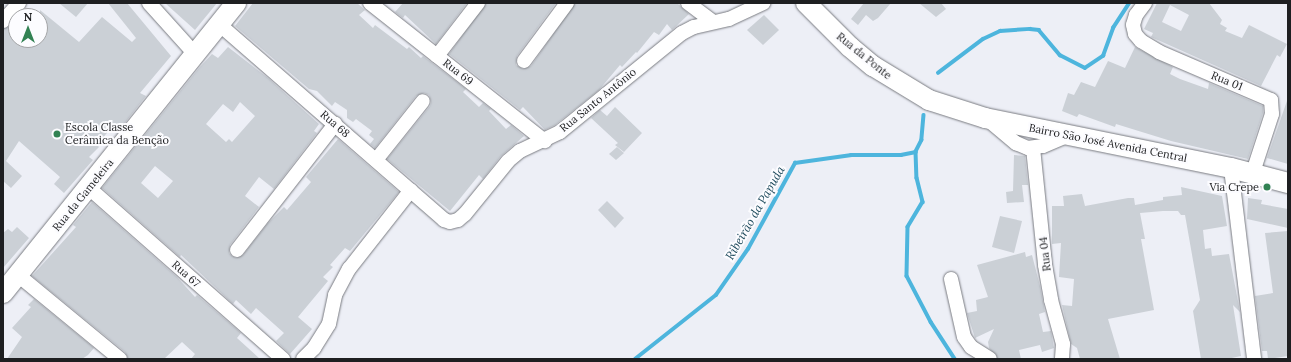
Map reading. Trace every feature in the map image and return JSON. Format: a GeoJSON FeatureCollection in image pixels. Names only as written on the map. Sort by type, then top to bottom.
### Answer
{"type":"FeatureCollection","features":[{"type":"Feature","properties":{"kind":"street"},"geometry":{"type":"LineString","coordinates":[[3,21],[19,3]]}},
{"type":"Feature","properties":{"kind":"street"},"geometry":{"type":"LineString","coordinates":[[149,3],[195,54]]}},
{"type":"Feature","properties":{"kind":"street","name":"Rua da Gameleira"},"geometry":{"type":"LineString","coordinates":[[3,293],[89,188],[236,3]]}},
{"type":"Feature","properties":{"kind":"street","name":"Rua 69"},"geometry":{"type":"LineString","coordinates":[[370,3],[545,141]]}},
{"type":"Feature","properties":{"kind":"street"},"geometry":{"type":"LineString","coordinates":[[437,56],[478,3]]}},
{"type":"Feature","properties":{"kind":"street"},"geometry":{"type":"LineString","coordinates":[[524,61],[567,3]]}},
{"type":"Feature","properties":{"kind":"street"},"geometry":{"type":"LineString","coordinates":[[688,3],[713,22]]}},
{"type":"Feature","properties":{"kind":"street","name":"Rua Santo Antônio"},"geometry":{"type":"LineString","coordinates":[[450,222],[458,220],[465,214],[508,161],[520,151],[545,141],[575,121],[682,33],[744,13],[764,3]]}},
{"type":"Feature","properties":{"kind":"street","name":"Rua da Ponte"},"geometry":{"type":"LineString","coordinates":[[806,3],[850,47],[873,66],[929,100]]}},
{"type":"Feature","properties":{"kind":"street","name":"Rua 01"},"geometry":{"type":"LineString","coordinates":[[1145,3],[1136,15],[1133,24],[1135,34],[1147,45],[1271,100],[1272,114],[1253,172]]}},
{"type":"Feature","properties":{"kind":"street","name":"Rua 68"},"geometry":{"type":"LineString","coordinates":[[220,24],[444,220],[450,222]]}},
{"type":"Feature","properties":{"kind":"street","name":"Bairro São José Avenida Central"},"geometry":{"type":"LineString","coordinates":[[929,100],[985,118],[1253,172],[1288,183]]}},
{"type":"Feature","properties":{"kind":"street"},"geometry":{"type":"LineString","coordinates":[[376,160],[423,101]]}},
{"type":"Feature","properties":{"kind":"street"},"geometry":{"type":"LineString","coordinates":[[985,118],[1016,143],[1033,148],[1069,135]]}},
{"type":"Feature","properties":{"kind":"street"},"geometry":{"type":"LineString","coordinates":[[237,250],[335,124]]}},
{"type":"Feature","properties":{"kind":"street","name":"Rua 04"},"geometry":{"type":"LineString","coordinates":[[1033,148],[1045,265],[1051,300],[1063,344],[1062,359]]}},
{"type":"Feature","properties":{"kind":"street"},"geometry":{"type":"LineString","coordinates":[[1231,168],[1254,359]]}},
{"type":"Feature","properties":{"kind":"street","name":"Rua 67"},"geometry":{"type":"LineString","coordinates":[[89,188],[283,359]]}},
{"type":"Feature","properties":{"kind":"street"},"geometry":{"type":"LineString","coordinates":[[303,359],[314,348],[329,324],[335,295],[350,269],[411,190]]}},
{"type":"Feature","properties":{"kind":"street"},"geometry":{"type":"LineString","coordinates":[[18,275],[120,359]]}},
{"type":"Feature","properties":{"kind":"street"},"geometry":{"type":"LineString","coordinates":[[951,279],[964,337],[971,347],[990,359]]}},
{"type":"Feature","properties":{"kind":"building"},"geometry":{"type":"Polygon","coordinates":[[[59,3],[88,3],[76,17],[59,3]]]}},
{"type":"Feature","properties":{"kind":"building"},"geometry":{"type":"Polygon","coordinates":[[[108,3],[127,3],[171,56],[140,93],[146,96],[117,133],[111,128],[97,145],[99,147],[89,157],[93,160],[64,193],[54,184],[60,177],[19,141],[6,161],[22,176],[11,188],[3,181],[3,29],[8,25],[8,48],[48,48],[48,17],[79,42],[102,17],[132,42],[136,38],[108,3]]]}},
{"type":"Feature","properties":{"kind":"building"},"geometry":{"type":"Polygon","coordinates":[[[165,3],[217,3],[195,30],[165,3]]]}},
{"type":"Feature","properties":{"kind":"building"},"geometry":{"type":"Polygon","coordinates":[[[253,3],[357,3],[365,10],[359,15],[373,28],[375,25],[407,49],[409,47],[421,58],[423,56],[466,89],[463,92],[479,107],[483,103],[491,109],[489,111],[506,129],[511,125],[524,136],[501,156],[483,179],[479,175],[450,211],[387,159],[430,106],[431,102],[429,95],[424,93],[416,96],[375,148],[370,144],[374,139],[369,135],[372,131],[356,119],[353,122],[347,118],[347,110],[335,102],[332,106],[317,91],[309,89],[235,26],[253,3]]]}},
{"type":"Feature","properties":{"kind":"building"},"geometry":{"type":"Polygon","coordinates":[[[403,3],[467,3],[436,44],[405,15],[403,18],[395,12],[403,3]]]}},
{"type":"Feature","properties":{"kind":"building"},"geometry":{"type":"Polygon","coordinates":[[[486,3],[556,3],[517,56],[516,65],[523,69],[531,66],[575,3],[677,3],[689,14],[672,30],[667,24],[659,35],[654,32],[637,53],[636,52],[622,67],[620,65],[599,90],[555,125],[545,130],[523,107],[520,110],[449,54],[486,3]]]}},
{"type":"Feature","properties":{"kind":"building"},"geometry":{"type":"Polygon","coordinates":[[[864,3],[891,3],[878,18],[873,21],[866,15],[858,25],[851,19],[864,3]]]}},
{"type":"Feature","properties":{"kind":"building"},"geometry":{"type":"Polygon","coordinates":[[[919,3],[941,3],[946,9],[936,17],[919,3]]]}},
{"type":"Feature","properties":{"kind":"building"},"geometry":{"type":"Polygon","coordinates":[[[1157,3],[1209,3],[1222,20],[1220,24],[1227,28],[1225,31],[1242,38],[1249,25],[1287,44],[1280,57],[1277,55],[1261,86],[1151,37],[1153,33],[1144,29],[1157,3]],[[1170,5],[1162,22],[1181,31],[1189,15],[1170,5]]]}},
{"type":"Feature","properties":{"kind":"building"},"geometry":{"type":"Polygon","coordinates":[[[764,15],[779,30],[763,45],[747,30],[764,15]]]}},
{"type":"Feature","properties":{"kind":"building"},"geometry":{"type":"Polygon","coordinates":[[[228,47],[268,78],[319,124],[314,131],[317,133],[274,189],[259,177],[245,196],[259,207],[230,245],[229,253],[232,256],[236,258],[243,255],[268,223],[284,207],[287,210],[311,182],[306,177],[338,139],[399,192],[350,251],[345,248],[330,265],[333,267],[323,277],[328,281],[298,317],[312,329],[290,354],[276,341],[284,333],[256,308],[251,314],[236,300],[233,304],[181,255],[180,257],[102,188],[199,68],[212,54],[218,58],[228,47]],[[240,102],[233,112],[223,104],[206,124],[226,142],[229,139],[232,142],[255,116],[240,102]],[[155,166],[141,183],[158,198],[173,181],[155,166]]]}},
{"type":"Feature","properties":{"kind":"building"},"geometry":{"type":"Polygon","coordinates":[[[1135,47],[1173,67],[1170,74],[1180,79],[1208,89],[1209,83],[1263,106],[1263,113],[1248,159],[1171,141],[1116,124],[1115,127],[1079,114],[1077,117],[1062,111],[1068,93],[1074,95],[1081,82],[1095,87],[1108,61],[1125,68],[1135,47]]]}},
{"type":"Feature","properties":{"kind":"building"},"geometry":{"type":"Polygon","coordinates":[[[1288,98],[1288,164],[1267,158],[1288,98]]]}},
{"type":"Feature","properties":{"kind":"building"},"geometry":{"type":"Polygon","coordinates":[[[615,107],[642,133],[624,152],[615,145],[618,143],[591,118],[600,110],[607,116],[615,107]]]}},
{"type":"Feature","properties":{"kind":"building"},"geometry":{"type":"Polygon","coordinates":[[[617,147],[624,153],[616,160],[609,154],[617,147]]]}},
{"type":"Feature","properties":{"kind":"building"},"geometry":{"type":"Polygon","coordinates":[[[1014,155],[1025,156],[1028,185],[1022,185],[1024,202],[1007,203],[1006,192],[1013,191],[1014,155]]]}},
{"type":"Feature","properties":{"kind":"building"},"geometry":{"type":"Polygon","coordinates":[[[1181,187],[1222,196],[1227,226],[1203,230],[1205,249],[1211,248],[1212,256],[1229,254],[1240,312],[1233,305],[1241,356],[1227,359],[1201,359],[1193,311],[1200,300],[1185,215],[1181,215],[1178,211],[1163,211],[1140,213],[1145,239],[1141,239],[1154,310],[1108,319],[1120,359],[1080,359],[1077,348],[1071,344],[1062,305],[1072,306],[1074,279],[1059,277],[1061,243],[1052,244],[1052,206],[1064,206],[1063,196],[1082,194],[1085,206],[1128,198],[1134,198],[1135,205],[1163,200],[1163,197],[1182,195],[1181,187]]]}},
{"type":"Feature","properties":{"kind":"building"},"geometry":{"type":"Polygon","coordinates":[[[1248,198],[1262,200],[1261,204],[1288,209],[1288,228],[1247,219],[1248,198]]]}},
{"type":"Feature","properties":{"kind":"building"},"geometry":{"type":"Polygon","coordinates":[[[607,201],[624,218],[615,228],[598,210],[607,201]]]}},
{"type":"Feature","properties":{"kind":"building"},"geometry":{"type":"Polygon","coordinates":[[[92,202],[177,277],[195,297],[197,295],[241,333],[237,338],[260,359],[191,359],[195,354],[182,342],[164,359],[128,359],[125,352],[32,276],[76,227],[73,225],[92,202]]]}},
{"type":"Feature","properties":{"kind":"building"},"geometry":{"type":"Polygon","coordinates":[[[1000,216],[1022,221],[1014,253],[992,247],[1000,216]]]}},
{"type":"Feature","properties":{"kind":"building"},"geometry":{"type":"Polygon","coordinates":[[[17,227],[29,238],[3,268],[3,233],[8,229],[12,232],[17,227]]]}},
{"type":"Feature","properties":{"kind":"building"},"geometry":{"type":"Polygon","coordinates":[[[1288,231],[1288,356],[1268,359],[1267,351],[1262,351],[1255,296],[1273,293],[1265,233],[1288,231]]]}},
{"type":"Feature","properties":{"kind":"building"},"geometry":{"type":"Polygon","coordinates":[[[1025,252],[1026,257],[1032,255],[1040,286],[1045,312],[1039,314],[1043,332],[1051,331],[1054,348],[1042,352],[1040,345],[1019,350],[1021,359],[998,359],[989,348],[988,342],[994,329],[975,338],[967,313],[977,311],[976,300],[988,297],[977,265],[1025,252]]]}},
{"type":"Feature","properties":{"kind":"building"},"geometry":{"type":"Polygon","coordinates":[[[34,299],[94,348],[88,355],[82,359],[7,359],[22,337],[12,328],[31,307],[28,305],[34,299]]]}},
{"type":"Feature","properties":{"kind":"waterway","name":"Ribeirão da Papuda"},"geometry":{"type":"LineString","coordinates":[[938,73],[983,39],[1000,31],[1030,29],[1039,30],[1060,55],[1085,68],[1103,56],[1113,28],[1129,3]]}},
{"type":"Feature","properties":{"kind":"waterway"},"geometry":{"type":"LineString","coordinates":[[924,115],[922,140],[916,152],[917,178],[923,202],[908,227],[907,276],[931,322],[955,359]]}},
{"type":"Feature","properties":{"kind":"waterway","name":"Ribeirão da Papuda"},"geometry":{"type":"LineString","coordinates":[[635,359],[716,295],[748,249],[795,163],[851,155],[901,155],[916,152]]}},
{"type":"Feature","properties":{"kind":"place","name":"Escola Classe Cerâmica da Benção"},"geometry":{"type":"Point","coordinates":[57,134]}},
{"type":"Feature","properties":{"kind":"place","name":"Via Crepe"},"geometry":{"type":"Point","coordinates":[1267,187]}}]}
